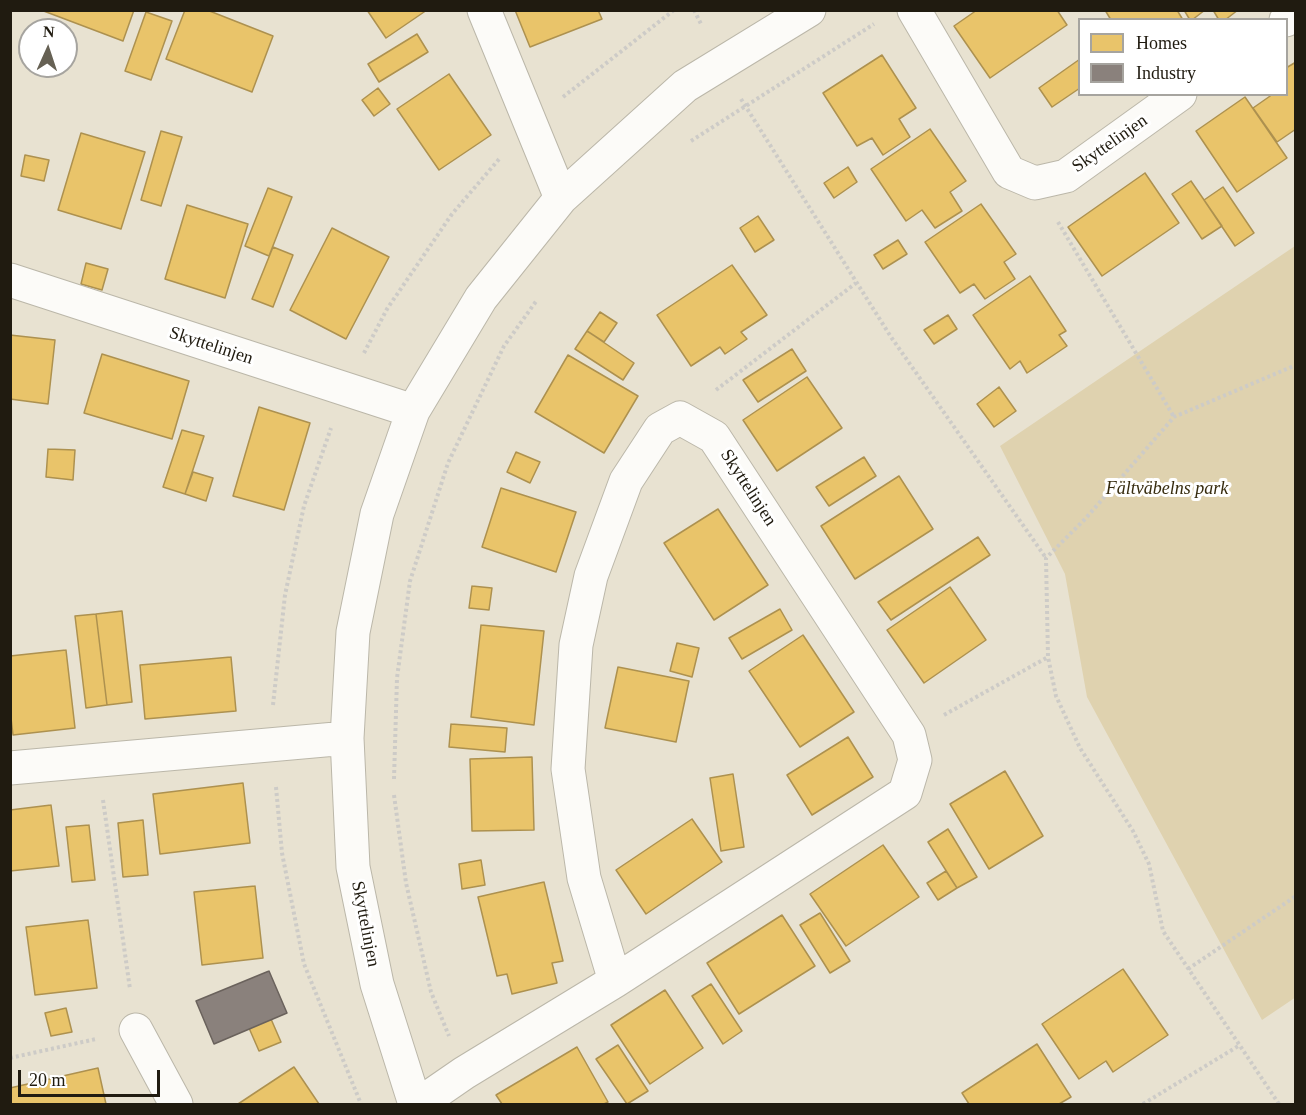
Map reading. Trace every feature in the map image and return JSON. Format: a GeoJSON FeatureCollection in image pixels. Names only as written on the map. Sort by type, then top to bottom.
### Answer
{"type":"FeatureCollection","features":[{"type":"Feature","properties":{"kind":"street"},"geometry":{"type":"LineString","coordinates":[[484,10],[561,198]]}},
{"type":"Feature","properties":{"kind":"street","name":"Skyttelinjen"},"geometry":{"type":"LineString","coordinates":[[680,418],[714,437],[909,735],[915,760],[905,793],[615,981],[417,1104],[377,984],[353,867],[347,738],[353,632],[377,514],[412,411],[481,298],[561,198],[685,86],[809,10]]}},
{"type":"Feature","properties":{"kind":"street"},"geometry":{"type":"LineString","coordinates":[[914,10],[1009,172],[1035,183]]}},
{"type":"Feature","properties":{"kind":"street","name":"Skyttelinjen"},"geometry":{"type":"LineString","coordinates":[[1035,183],[1066,176],[1177,96]]}},
{"type":"Feature","properties":{"kind":"street","name":"Skyttelinjen"},"geometry":{"type":"LineString","coordinates":[[10,280],[412,411]]}},
{"type":"Feature","properties":{"kind":"street"},"geometry":{"type":"LineString","coordinates":[[615,981],[584,878],[568,769],[576,645],[591,576],[626,481],[660,429],[680,418]]}},
{"type":"Feature","properties":{"kind":"street"},"geometry":{"type":"LineString","coordinates":[[10,768],[347,738]]}},
{"type":"Feature","properties":{"kind":"street"},"geometry":{"type":"LineString","coordinates":[[136,1030],[176,1104]]}},
{"type":"Feature","properties":{"kind":"path"},"geometry":{"type":"LineString","coordinates":[[694,10],[745,107],[856,283],[891,337],[1046,558],[1048,657],[1056,696],[1080,748],[1133,831],[1149,864],[1163,931],[1279,1104]]}},
{"type":"Feature","properties":{"kind":"path"},"geometry":{"type":"LineString","coordinates":[[683,146],[876,23]]}},
{"type":"Feature","properties":{"kind":"path"},"geometry":{"type":"LineString","coordinates":[[1035,183],[1174,417]]}},
{"type":"Feature","properties":{"kind":"path"},"geometry":{"type":"LineString","coordinates":[[680,418],[856,283]]}},
{"type":"Feature","properties":{"kind":"path"},"geometry":{"type":"LineString","coordinates":[[464,1073],[431,992],[406,883],[393,787],[397,678],[410,581],[448,464],[504,346],[543,291]]}},
{"type":"Feature","properties":{"kind":"path"},"geometry":{"type":"LineString","coordinates":[[1046,558],[1086,518],[1174,417],[1296,364]]}},
{"type":"Feature","properties":{"kind":"path"},"geometry":{"type":"LineString","coordinates":[[909,735],[1048,657]]}},
{"type":"Feature","properties":{"kind":"path"},"geometry":{"type":"LineString","coordinates":[[10,1058],[136,1030],[97,761]]}},
{"type":"Feature","properties":{"kind":"path"},"geometry":{"type":"LineString","coordinates":[[1188,969],[1296,896]]}},
{"type":"Feature","properties":{"kind":"path"},"geometry":{"type":"LineString","coordinates":[[1143,1104],[1240,1045]]}},
{"type":"Feature","properties":{"kind":"green space","name":"Fältväbelns park"},"geometry":{"type":"Polygon","coordinates":[[[1295,246],[1296,997],[1262,1020],[1087,697],[1065,574],[1000,446],[1295,246]]]}},
{"type":"Feature","properties":{"kind":"building: Homes"},"geometry":{"type":"Polygon","coordinates":[[[41,10],[134,10],[123,41],[78,24],[78,18],[62,18],[41,10]]]}},
{"type":"Feature","properties":{"kind":"building: Homes"},"geometry":{"type":"Polygon","coordinates":[[[185,10],[207,10],[273,36],[252,92],[166,59],[185,10]]]}},
{"type":"Feature","properties":{"kind":"building: Homes"},"geometry":{"type":"Polygon","coordinates":[[[367,10],[427,10],[386,38],[367,10]]]}},
{"type":"Feature","properties":{"kind":"building: Homes"},"geometry":{"type":"Polygon","coordinates":[[[515,10],[598,10],[602,19],[530,47],[515,10]]]}},
{"type":"Feature","properties":{"kind":"building: Homes"},"geometry":{"type":"Polygon","coordinates":[[[977,10],[1057,10],[1067,25],[990,78],[954,26],[977,10]]]}},
{"type":"Feature","properties":{"kind":"building: Homes"},"geometry":{"type":"Polygon","coordinates":[[[1105,10],[1177,10],[1182,18],[1110,18],[1105,10]]]}},
{"type":"Feature","properties":{"kind":"building: Homes"},"geometry":{"type":"Polygon","coordinates":[[[1184,10],[1205,10],[1195,18],[1189,18],[1184,10]]]}},
{"type":"Feature","properties":{"kind":"building: Homes"},"geometry":{"type":"Polygon","coordinates":[[[1213,10],[1238,10],[1228,18],[1218,18],[1213,10]]]}},
{"type":"Feature","properties":{"kind":"building: Homes"},"geometry":{"type":"Polygon","coordinates":[[[146,12],[172,21],[151,80],[125,71],[146,12]]]}},
{"type":"Feature","properties":{"kind":"building: Homes"},"geometry":{"type":"Polygon","coordinates":[[[417,34],[428,52],[379,82],[368,64],[417,34]]]}},
{"type":"Feature","properties":{"kind":"building: Homes"},"geometry":{"type":"Polygon","coordinates":[[[882,55],[916,108],[899,119],[910,137],[883,155],[872,138],[857,146],[823,93],[882,55]]]}},
{"type":"Feature","properties":{"kind":"building: Homes"},"geometry":{"type":"Polygon","coordinates":[[[1078,60],[1078,89],[1052,107],[1039,88],[1078,60]]]}},
{"type":"Feature","properties":{"kind":"building: Homes"},"geometry":{"type":"Polygon","coordinates":[[[1296,62],[1296,129],[1277,142],[1253,108],[1270,96],[1288,96],[1288,67],[1296,62]]]}},
{"type":"Feature","properties":{"kind":"building: Homes"},"geometry":{"type":"Polygon","coordinates":[[[449,74],[491,135],[439,170],[397,109],[449,74]]]}},
{"type":"Feature","properties":{"kind":"building: Homes"},"geometry":{"type":"Polygon","coordinates":[[[378,88],[390,104],[374,116],[362,100],[378,88]]]}},
{"type":"Feature","properties":{"kind":"building: Homes"},"geometry":{"type":"Polygon","coordinates":[[[1245,97],[1287,158],[1237,192],[1196,131],[1245,97]]]}},
{"type":"Feature","properties":{"kind":"building: Homes"},"geometry":{"type":"Polygon","coordinates":[[[930,129],[966,181],[950,192],[962,211],[935,228],[922,210],[906,221],[871,169],[930,129]]]}},
{"type":"Feature","properties":{"kind":"building: Homes"},"geometry":{"type":"Polygon","coordinates":[[[161,131],[182,137],[161,206],[141,200],[161,131]]]}},
{"type":"Feature","properties":{"kind":"building: Homes"},"geometry":{"type":"Polygon","coordinates":[[[81,133],[145,152],[121,229],[58,210],[81,133]]]}},
{"type":"Feature","properties":{"kind":"building: Homes"},"geometry":{"type":"Polygon","coordinates":[[[25,155],[49,160],[44,181],[21,176],[25,155]]]}},
{"type":"Feature","properties":{"kind":"building: Homes"},"geometry":{"type":"Polygon","coordinates":[[[848,167],[857,182],[834,198],[824,183],[848,167]]]}},
{"type":"Feature","properties":{"kind":"building: Homes"},"geometry":{"type":"Polygon","coordinates":[[[1145,173],[1179,223],[1102,276],[1068,227],[1145,173]]]}},
{"type":"Feature","properties":{"kind":"building: Homes"},"geometry":{"type":"Polygon","coordinates":[[[1191,181],[1222,226],[1202,239],[1172,194],[1191,181]]]}},
{"type":"Feature","properties":{"kind":"building: Homes"},"geometry":{"type":"Polygon","coordinates":[[[1223,187],[1254,233],[1235,246],[1204,200],[1223,187]]]}},
{"type":"Feature","properties":{"kind":"building: Homes"},"geometry":{"type":"Polygon","coordinates":[[[268,188],[292,197],[269,256],[245,246],[268,188]]]}},
{"type":"Feature","properties":{"kind":"building: Homes"},"geometry":{"type":"Polygon","coordinates":[[[981,204],[1016,254],[1004,262],[1015,279],[985,299],[974,284],[960,293],[925,242],[981,204]]]}},
{"type":"Feature","properties":{"kind":"building: Homes"},"geometry":{"type":"Polygon","coordinates":[[[187,205],[248,224],[225,298],[165,279],[187,205]]]}},
{"type":"Feature","properties":{"kind":"building: Homes"},"geometry":{"type":"Polygon","coordinates":[[[758,216],[774,240],[755,252],[740,228],[758,216]]]}},
{"type":"Feature","properties":{"kind":"building: Homes"},"geometry":{"type":"Polygon","coordinates":[[[332,228],[389,257],[346,339],[290,310],[332,228]]]}},
{"type":"Feature","properties":{"kind":"building: Homes"},"geometry":{"type":"Polygon","coordinates":[[[898,240],[907,254],[883,269],[874,255],[898,240]]]}},
{"type":"Feature","properties":{"kind":"building: Homes"},"geometry":{"type":"Polygon","coordinates":[[[273,247],[293,255],[273,307],[252,299],[273,247]]]}},
{"type":"Feature","properties":{"kind":"building: Homes"},"geometry":{"type":"Polygon","coordinates":[[[86,263],[108,269],[102,290],[81,284],[86,263]]]}},
{"type":"Feature","properties":{"kind":"building: Homes"},"geometry":{"type":"Polygon","coordinates":[[[732,265],[767,315],[741,332],[747,339],[725,354],[720,347],[691,366],[657,315],[732,265]]]}},
{"type":"Feature","properties":{"kind":"building: Homes"},"geometry":{"type":"Polygon","coordinates":[[[1030,276],[1066,331],[1059,335],[1067,346],[1027,373],[1020,361],[1010,369],[973,315],[1030,276]]]}},
{"type":"Feature","properties":{"kind":"building: Homes"},"geometry":{"type":"Polygon","coordinates":[[[600,312],[617,323],[604,342],[587,331],[600,312]]]}},
{"type":"Feature","properties":{"kind":"building: Homes"},"geometry":{"type":"Polygon","coordinates":[[[948,315],[957,329],[934,344],[924,330],[948,315]]]}},
{"type":"Feature","properties":{"kind":"building: Homes"},"geometry":{"type":"Polygon","coordinates":[[[587,331],[634,363],[623,380],[575,349],[587,331]]]}},
{"type":"Feature","properties":{"kind":"building: Homes"},"geometry":{"type":"Polygon","coordinates":[[[10,335],[55,340],[48,404],[10,399],[10,335]]]}},
{"type":"Feature","properties":{"kind":"building: Homes"},"geometry":{"type":"Polygon","coordinates":[[[792,349],[806,371],[758,402],[743,380],[792,349]]]}},
{"type":"Feature","properties":{"kind":"building: Homes"},"geometry":{"type":"Polygon","coordinates":[[[102,354],[189,381],[172,439],[84,413],[102,354]]]}},
{"type":"Feature","properties":{"kind":"building: Homes"},"geometry":{"type":"Polygon","coordinates":[[[568,355],[638,396],[604,453],[535,412],[568,355]]]}},
{"type":"Feature","properties":{"kind":"building: Homes"},"geometry":{"type":"Polygon","coordinates":[[[807,377],[842,428],[777,471],[743,420],[807,377]]]}},
{"type":"Feature","properties":{"kind":"building: Homes"},"geometry":{"type":"Polygon","coordinates":[[[999,387],[1016,411],[994,427],[977,404],[999,387]]]}},
{"type":"Feature","properties":{"kind":"building: Homes"},"geometry":{"type":"Polygon","coordinates":[[[259,407],[310,423],[284,510],[233,496],[259,407]]]}},
{"type":"Feature","properties":{"kind":"building: Homes"},"geometry":{"type":"Polygon","coordinates":[[[182,430],[204,436],[185,494],[163,487],[182,430]]]}},
{"type":"Feature","properties":{"kind":"building: Homes"},"geometry":{"type":"Polygon","coordinates":[[[48,449],[75,450],[73,480],[46,477],[48,449]]]}},
{"type":"Feature","properties":{"kind":"building: Homes"},"geometry":{"type":"Polygon","coordinates":[[[516,452],[540,462],[530,483],[507,472],[516,452]]]}},
{"type":"Feature","properties":{"kind":"building: Homes"},"geometry":{"type":"Polygon","coordinates":[[[864,457],[876,476],[829,506],[816,487],[864,457]]]}},
{"type":"Feature","properties":{"kind":"building: Homes"},"geometry":{"type":"Polygon","coordinates":[[[193,472],[213,478],[206,501],[185,494],[193,472]]]}},
{"type":"Feature","properties":{"kind":"building: Homes"},"geometry":{"type":"Polygon","coordinates":[[[899,476],[933,529],[855,579],[821,526],[899,476]]]}},
{"type":"Feature","properties":{"kind":"building: Homes"},"geometry":{"type":"Polygon","coordinates":[[[501,488],[576,512],[556,572],[482,547],[501,488]]]}},
{"type":"Feature","properties":{"kind":"building: Homes"},"geometry":{"type":"Polygon","coordinates":[[[718,509],[768,585],[714,620],[664,543],[718,509]]]}},
{"type":"Feature","properties":{"kind":"building: Homes"},"geometry":{"type":"Polygon","coordinates":[[[978,537],[990,555],[891,620],[878,602],[978,537]]]}},
{"type":"Feature","properties":{"kind":"building: Homes"},"geometry":{"type":"Polygon","coordinates":[[[472,586],[492,588],[489,610],[469,608],[472,586]]]}},
{"type":"Feature","properties":{"kind":"building: Homes"},"geometry":{"type":"Polygon","coordinates":[[[950,587],[986,640],[924,683],[887,630],[950,587]]]}},
{"type":"Feature","properties":{"kind":"building: Homes"},"geometry":{"type":"Polygon","coordinates":[[[780,609],[792,630],[742,659],[729,638],[780,609]]]}},
{"type":"Feature","properties":{"kind":"building: Homes"},"geometry":{"type":"Polygon","coordinates":[[[122,611],[132,702],[107,705],[96,614],[122,611]]]}},
{"type":"Feature","properties":{"kind":"building: Homes"},"geometry":{"type":"Polygon","coordinates":[[[96,614],[107,705],[86,708],[75,616],[96,614]]]}},
{"type":"Feature","properties":{"kind":"building: Homes"},"geometry":{"type":"Polygon","coordinates":[[[481,625],[544,631],[534,725],[471,717],[481,625]]]}},
{"type":"Feature","properties":{"kind":"building: Homes"},"geometry":{"type":"Polygon","coordinates":[[[803,635],[854,712],[800,747],[749,671],[803,635]]]}},
{"type":"Feature","properties":{"kind":"building: Homes"},"geometry":{"type":"Polygon","coordinates":[[[677,643],[699,648],[692,677],[670,671],[677,643]]]}},
{"type":"Feature","properties":{"kind":"building: Homes"},"geometry":{"type":"Polygon","coordinates":[[[66,650],[75,728],[13,735],[10,709],[10,656],[66,650]]]}},
{"type":"Feature","properties":{"kind":"building: Homes"},"geometry":{"type":"Polygon","coordinates":[[[231,657],[236,711],[145,719],[140,665],[231,657]]]}},
{"type":"Feature","properties":{"kind":"building: Homes"},"geometry":{"type":"Polygon","coordinates":[[[618,667],[689,681],[676,742],[605,728],[618,667]]]}},
{"type":"Feature","properties":{"kind":"building: Homes"},"geometry":{"type":"Polygon","coordinates":[[[451,724],[507,728],[505,752],[449,747],[451,724]]]}},
{"type":"Feature","properties":{"kind":"building: Homes"},"geometry":{"type":"Polygon","coordinates":[[[848,737],[873,777],[812,815],[787,775],[848,737]]]}},
{"type":"Feature","properties":{"kind":"building: Homes"},"geometry":{"type":"Polygon","coordinates":[[[532,757],[534,830],[472,831],[470,759],[532,757]]]}},
{"type":"Feature","properties":{"kind":"building: Homes"},"geometry":{"type":"Polygon","coordinates":[[[1005,771],[1043,836],[989,869],[950,804],[1005,771]]]}},
{"type":"Feature","properties":{"kind":"building: Homes"},"geometry":{"type":"Polygon","coordinates":[[[733,774],[744,847],[721,851],[710,778],[733,774]]]}},
{"type":"Feature","properties":{"kind":"building: Homes"},"geometry":{"type":"Polygon","coordinates":[[[243,783],[250,843],[160,854],[153,794],[243,783]]]}},
{"type":"Feature","properties":{"kind":"building: Homes"},"geometry":{"type":"Polygon","coordinates":[[[51,805],[59,866],[10,871],[10,810],[51,805]]]}},
{"type":"Feature","properties":{"kind":"building: Homes"},"geometry":{"type":"Polygon","coordinates":[[[692,819],[722,862],[646,914],[616,870],[692,819]]]}},
{"type":"Feature","properties":{"kind":"building: Homes"},"geometry":{"type":"Polygon","coordinates":[[[143,820],[148,875],[123,877],[118,823],[143,820]]]}},
{"type":"Feature","properties":{"kind":"building: Homes"},"geometry":{"type":"Polygon","coordinates":[[[89,825],[95,880],[72,882],[66,827],[89,825]]]}},
{"type":"Feature","properties":{"kind":"building: Homes"},"geometry":{"type":"Polygon","coordinates":[[[948,829],[977,877],[957,888],[928,842],[948,829]]]}},
{"type":"Feature","properties":{"kind":"building: Homes"},"geometry":{"type":"Polygon","coordinates":[[[883,845],[919,897],[846,946],[810,894],[883,845]]]}},
{"type":"Feature","properties":{"kind":"building: Homes"},"geometry":{"type":"Polygon","coordinates":[[[481,860],[485,885],[462,889],[459,864],[481,860]]]}},
{"type":"Feature","properties":{"kind":"building: Homes"},"geometry":{"type":"Polygon","coordinates":[[[946,871],[957,888],[938,900],[927,883],[946,871]]]}},
{"type":"Feature","properties":{"kind":"building: Homes"},"geometry":{"type":"Polygon","coordinates":[[[544,882],[563,961],[552,963],[557,983],[512,994],[507,974],[497,976],[478,897],[544,882]]]}},
{"type":"Feature","properties":{"kind":"building: Homes"},"geometry":{"type":"Polygon","coordinates":[[[255,886],[263,958],[202,965],[194,892],[255,886]]]}},
{"type":"Feature","properties":{"kind":"building: Homes"},"geometry":{"type":"Polygon","coordinates":[[[820,913],[850,961],[830,973],[800,925],[820,913]]]}},
{"type":"Feature","properties":{"kind":"building: Homes"},"geometry":{"type":"Polygon","coordinates":[[[782,915],[815,966],[739,1014],[707,963],[782,915]]]}},
{"type":"Feature","properties":{"kind":"building: Homes"},"geometry":{"type":"Polygon","coordinates":[[[88,920],[97,988],[35,995],[26,927],[88,920]]]}},
{"type":"Feature","properties":{"kind":"building: Homes"},"geometry":{"type":"Polygon","coordinates":[[[1123,969],[1168,1035],[1113,1072],[1106,1061],[1079,1079],[1042,1024],[1123,969]]]}},
{"type":"Feature","properties":{"kind":"building: Homes"},"geometry":{"type":"Polygon","coordinates":[[[711,984],[742,1031],[723,1044],[692,996],[711,984]]]}},
{"type":"Feature","properties":{"kind":"building: Homes"},"geometry":{"type":"Polygon","coordinates":[[[665,990],[703,1048],[650,1084],[611,1025],[665,990]]]}},
{"type":"Feature","properties":{"kind":"building: Homes"},"geometry":{"type":"Polygon","coordinates":[[[66,1008],[72,1032],[51,1036],[45,1013],[66,1008]]]}},
{"type":"Feature","properties":{"kind":"building: Homes"},"geometry":{"type":"Polygon","coordinates":[[[271,1019],[281,1042],[259,1051],[249,1028],[271,1019]]]}},
{"type":"Feature","properties":{"kind":"building: Homes"},"geometry":{"type":"Polygon","coordinates":[[[1037,1044],[1071,1097],[1059,1104],[969,1104],[962,1093],[1037,1044]]]}},
{"type":"Feature","properties":{"kind":"building: Homes"},"geometry":{"type":"Polygon","coordinates":[[[618,1045],[648,1091],[627,1104],[596,1059],[618,1045]]]}},
{"type":"Feature","properties":{"kind":"building: Homes"},"geometry":{"type":"Polygon","coordinates":[[[577,1047],[608,1102],[604,1104],[502,1104],[496,1095],[577,1047]]]}},
{"type":"Feature","properties":{"kind":"building: Homes"},"geometry":{"type":"Polygon","coordinates":[[[294,1067],[319,1104],[238,1104],[294,1067]]]}},
{"type":"Feature","properties":{"kind":"building: Homes"},"geometry":{"type":"Polygon","coordinates":[[[98,1068],[106,1104],[10,1104],[10,1088],[98,1068]]]}},
{"type":"Feature","properties":{"kind":"building: Industry"},"geometry":{"type":"Polygon","coordinates":[[[269,971],[287,1013],[214,1044],[196,1001],[269,971]]]}}]}
